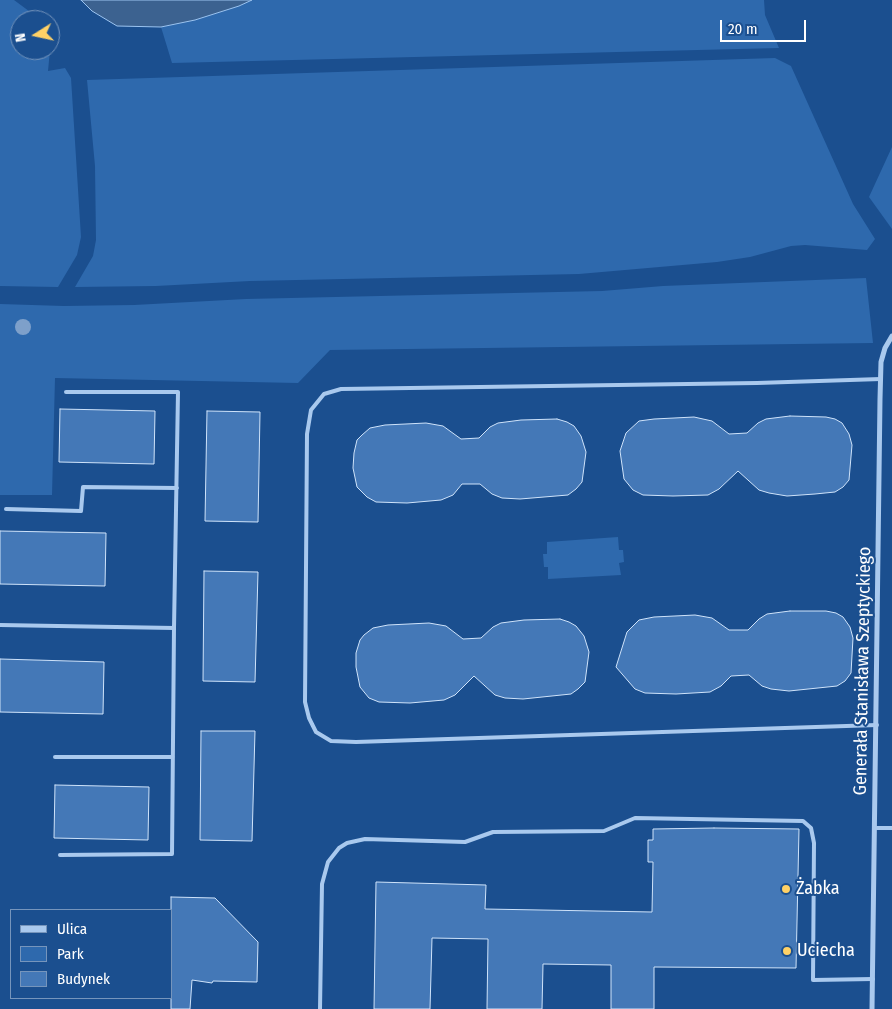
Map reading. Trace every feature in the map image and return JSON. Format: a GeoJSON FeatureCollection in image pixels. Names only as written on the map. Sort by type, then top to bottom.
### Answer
{"type":"FeatureCollection","features":[{"type":"Feature","properties":{"kind":"street","name":"Generała Stanisława Szeptyckiego"},"geometry":{"type":"LineString","coordinates":[[872,1009],[881,362],[885,348],[892,336]]}},
{"type":"Feature","properties":{"kind":"lane"},"geometry":{"type":"LineString","coordinates":[[877,725],[356,742],[331,741],[316,732],[308,718],[305,702],[307,434],[311,410],[324,394],[341,389],[881,380]]}},
{"type":"Feature","properties":{"kind":"lane"},"geometry":{"type":"LineString","coordinates":[[60,855],[172,854],[177,488],[178,392],[66,392]]}},
{"type":"Feature","properties":{"kind":"lane"},"geometry":{"type":"LineString","coordinates":[[6,509],[81,511],[82,487],[177,488]]}},
{"type":"Feature","properties":{"kind":"lane"},"geometry":{"type":"LineString","coordinates":[[0,625],[174,628]]}},
{"type":"Feature","properties":{"kind":"lane"},"geometry":{"type":"LineString","coordinates":[[55,757],[173,757]]}},
{"type":"Feature","properties":{"kind":"lane"},"geometry":{"type":"LineString","coordinates":[[320,1009],[322,884],[328,862],[339,848],[347,843],[364,839],[465,842],[493,832],[604,831],[635,818],[803,821],[811,828],[814,843],[813,980],[873,979]]}},
{"type":"Feature","properties":{"kind":"lane"},"geometry":{"type":"LineString","coordinates":[[875,828],[892,828]]}},
{"type":"Feature","properties":{"kind":"green space"},"geometry":{"type":"Polygon","coordinates":[[[0,0],[14,0],[28,10],[10,10],[10,60],[49,60],[48,71],[65,68],[71,78],[81,237],[77,255],[58,287],[0,286],[0,0]]]}},
{"type":"Feature","properties":{"kind":"green space"},"geometry":{"type":"Polygon","coordinates":[[[252,0],[764,0],[765,15],[779,48],[172,63],[161,27],[195,20],[252,0]]]}},
{"type":"Feature","properties":{"kind":"green space"},"geometry":{"type":"Polygon","coordinates":[[[775,58],[791,66],[853,204],[875,239],[867,250],[805,245],[791,246],[750,257],[717,262],[579,274],[75,287],[93,256],[96,240],[95,166],[87,80],[775,58]]]}},
{"type":"Feature","properties":{"kind":"green space"},"geometry":{"type":"Polygon","coordinates":[[[892,147],[892,229],[869,197],[892,147]]]}},
{"type":"Feature","properties":{"kind":"green space"},"geometry":{"type":"Polygon","coordinates":[[[866,278],[873,343],[330,350],[298,383],[55,378],[52,495],[0,495],[0,304],[64,306],[134,305],[246,299],[602,291],[663,286],[866,278]]]}},
{"type":"Feature","properties":{"kind":"green space"},"geometry":{"type":"Polygon","coordinates":[[[618,537],[619,550],[623,550],[624,562],[619,563],[621,575],[548,579],[548,567],[544,567],[543,554],[547,554],[547,542],[618,537]]]}},
{"type":"Feature","properties":{"kind":"shaded area"},"geometry":{"type":"Polygon","coordinates":[[[81,0],[252,0],[195,20],[161,27],[117,26],[92,11],[81,0]]]}},
{"type":"Feature","properties":{"kind":"building"},"geometry":{"type":"Polygon","coordinates":[[[60,409],[155,411],[154,464],[59,462],[60,409]]]}},
{"type":"Feature","properties":{"kind":"building"},"geometry":{"type":"Polygon","coordinates":[[[207,411],[260,412],[258,522],[205,521],[207,411]]]}},
{"type":"Feature","properties":{"kind":"building"},"geometry":{"type":"Polygon","coordinates":[[[790,416],[826,417],[842,423],[849,434],[852,445],[849,480],[843,487],[835,492],[787,496],[759,490],[738,471],[719,489],[708,495],[643,495],[633,490],[624,479],[620,451],[626,433],[639,421],[694,417],[712,421],[729,434],[747,433],[758,423],[766,419],[790,416]]]}},
{"type":"Feature","properties":{"kind":"building"},"geometry":{"type":"Polygon","coordinates":[[[557,419],[574,426],[581,436],[586,452],[582,482],[568,495],[520,499],[502,498],[492,494],[480,484],[462,484],[453,495],[441,500],[407,503],[376,502],[367,497],[357,487],[353,468],[354,453],[357,440],[370,428],[385,425],[426,423],[443,426],[461,439],[479,438],[490,427],[498,423],[557,419]]]}},
{"type":"Feature","properties":{"kind":"building"},"geometry":{"type":"Polygon","coordinates":[[[0,531],[106,533],[105,586],[0,584],[0,531]]]}},
{"type":"Feature","properties":{"kind":"building"},"geometry":{"type":"Polygon","coordinates":[[[204,571],[258,572],[255,682],[203,681],[204,571]]]}},
{"type":"Feature","properties":{"kind":"building"},"geometry":{"type":"Polygon","coordinates":[[[790,611],[826,611],[843,617],[850,627],[853,638],[851,673],[845,681],[837,686],[789,691],[762,686],[749,675],[731,676],[721,686],[710,692],[645,693],[635,689],[616,667],[627,632],[639,620],[654,617],[695,615],[712,618],[729,630],[748,630],[767,614],[790,611]]]}},
{"type":"Feature","properties":{"kind":"building"},"geometry":{"type":"Polygon","coordinates":[[[560,619],[576,626],[584,636],[589,652],[585,682],[571,694],[523,699],[505,698],[495,695],[474,676],[455,695],[444,700],[410,703],[379,702],[369,698],[360,687],[356,667],[356,653],[360,640],[373,628],[388,625],[429,623],[446,626],[463,639],[481,638],[493,627],[501,623],[560,619]]]}},
{"type":"Feature","properties":{"kind":"building"},"geometry":{"type":"Polygon","coordinates":[[[0,659],[104,662],[103,714],[0,712],[0,659]]]}},
{"type":"Feature","properties":{"kind":"building"},"geometry":{"type":"Polygon","coordinates":[[[201,731],[255,731],[252,841],[200,840],[201,731]]]}},
{"type":"Feature","properties":{"kind":"building"},"geometry":{"type":"Polygon","coordinates":[[[55,785],[149,787],[148,840],[54,838],[55,785]]]}},
{"type":"Feature","properties":{"kind":"building"},"geometry":{"type":"Polygon","coordinates":[[[653,829],[799,829],[796,968],[654,967],[654,1009],[611,1009],[611,965],[543,964],[542,1009],[487,1009],[488,939],[432,938],[430,1009],[374,1009],[376,882],[486,885],[485,909],[652,912],[653,862],[648,862],[648,840],[653,840],[653,829]]]}},
{"type":"Feature","properties":{"kind":"building"},"geometry":{"type":"Polygon","coordinates":[[[171,897],[215,898],[258,942],[257,982],[213,981],[212,983],[192,980],[190,1009],[171,1009],[171,897]]]}},
{"type":"Feature","properties":{"kind":"place","name":"Żabka"},"geometry":{"type":"Point","coordinates":[786,889]}},
{"type":"Feature","properties":{"kind":"place","name":"Uciecha"},"geometry":{"type":"Point","coordinates":[787,951]}}]}
